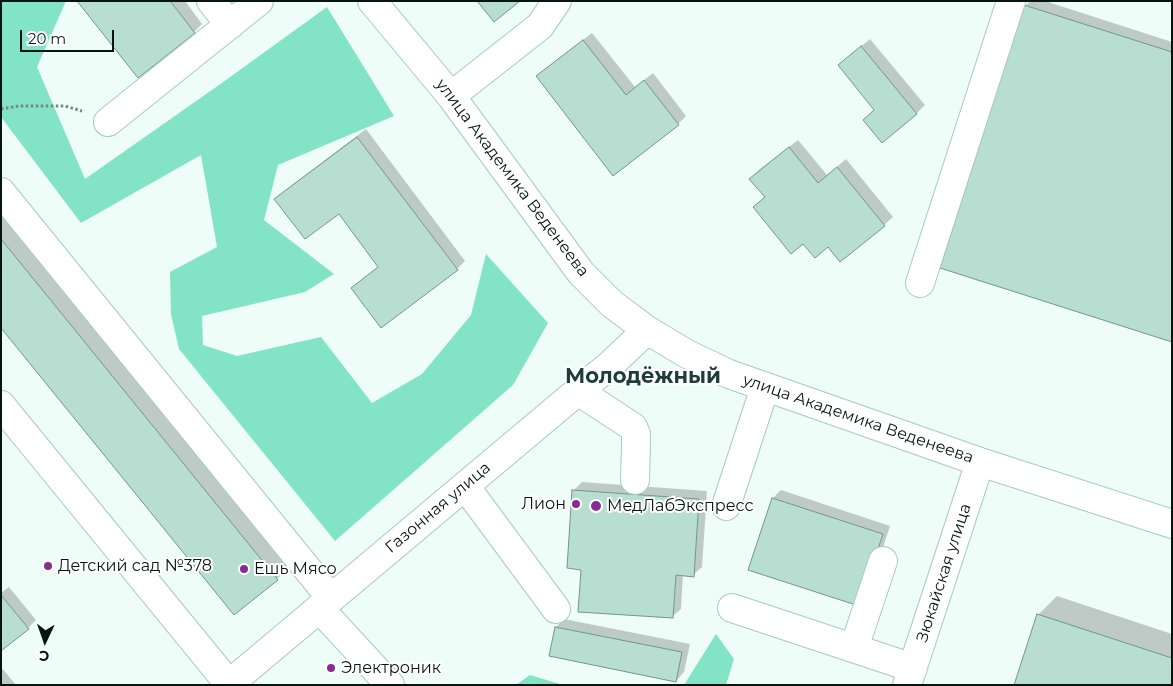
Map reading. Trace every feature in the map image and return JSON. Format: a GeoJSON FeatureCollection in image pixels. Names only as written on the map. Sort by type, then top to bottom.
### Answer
{"type":"FeatureCollection","features":[{"type":"Feature","properties":{"kind":"street"},"geometry":{"type":"LineString","coordinates":[[211,1],[230,25]]}},
{"type":"Feature","properties":{"kind":"street"},"geometry":{"type":"LineString","coordinates":[[108,122],[259,1]]}},
{"type":"Feature","properties":{"kind":"street","name":"улица Академика Веденеева"},"geometry":{"type":"LineString","coordinates":[[372,1],[451,96],[581,273],[612,304],[648,330],[687,354],[729,374],[980,462],[1172,524]]}},
{"type":"Feature","properties":{"kind":"street"},"geometry":{"type":"LineString","coordinates":[[451,96],[540,26],[557,1]]}},
{"type":"Feature","properties":{"kind":"street"},"geometry":{"type":"LineString","coordinates":[[920,283],[1011,1]]}},
{"type":"Feature","properties":{"kind":"street"},"geometry":{"type":"LineString","coordinates":[[1,192],[390,685]]}},
{"type":"Feature","properties":{"kind":"street","name":"Газонная улица"},"geometry":{"type":"LineString","coordinates":[[241,680],[325,603],[609,366],[648,330]]}},
{"type":"Feature","properties":{"kind":"street"},"geometry":{"type":"LineString","coordinates":[[726,506],[765,387]]}},
{"type":"Feature","properties":{"kind":"street"},"geometry":{"type":"LineString","coordinates":[[578,391],[633,427],[636,434],[634,480]]}},
{"type":"Feature","properties":{"kind":"street"},"geometry":{"type":"LineString","coordinates":[[1,405],[241,680]]}},
{"type":"Feature","properties":{"kind":"street","name":"Зюкайская улица"},"geometry":{"type":"LineString","coordinates":[[910,676],[980,462]]}},
{"type":"Feature","properties":{"kind":"street"},"geometry":{"type":"LineString","coordinates":[[465,486],[556,609]]}},
{"type":"Feature","properties":{"kind":"street"},"geometry":{"type":"LineString","coordinates":[[854,648],[883,561]]}},
{"type":"Feature","properties":{"kind":"street"},"geometry":{"type":"LineString","coordinates":[[732,608],[854,648],[910,676]]}},
{"type":"Feature","properties":{"kind":"path"},"geometry":{"type":"LineString","coordinates":[[1,109],[19,106],[64,106],[90,113],[108,122]]}},
{"type":"Feature","properties":{"kind":"green space"},"geometry":{"type":"Polygon","coordinates":[[[1,1],[66,1],[37,67],[85,179],[327,7],[394,116],[278,165],[264,220],[334,274],[305,292],[202,316],[203,345],[237,356],[321,337],[372,403],[422,374],[471,315],[486,254],[548,323],[513,385],[335,541],[179,349],[171,314],[170,272],[217,247],[201,155],[81,223],[1,117],[1,1]]]}},
{"type":"Feature","properties":{"kind":"green space"},"geometry":{"type":"Polygon","coordinates":[[[716,634],[734,659],[726,685],[684,685],[716,634]]]}},
{"type":"Feature","properties":{"kind":"green space"},"geometry":{"type":"Polygon","coordinates":[[[530,675],[563,685],[516,685],[530,675]]]}},
{"type":"Feature","properties":{"kind":"building"},"geometry":{"type":"Polygon","coordinates":[[[77,1],[170,1],[195,33],[138,78],[77,1]]]}},
{"type":"Feature","properties":{"kind":"building"},"geometry":{"type":"Polygon","coordinates":[[[477,1],[520,1],[494,22],[477,1]]]}},
{"type":"Feature","properties":{"kind":"building"},"geometry":{"type":"Polygon","coordinates":[[[1024,5],[1172,52],[1172,342],[940,268],[1024,5]]]}},
{"type":"Feature","properties":{"kind":"building"},"geometry":{"type":"Polygon","coordinates":[[[583,40],[626,95],[644,80],[679,125],[613,176],[536,76],[583,40]]]}},
{"type":"Feature","properties":{"kind":"building"},"geometry":{"type":"Polygon","coordinates":[[[861,46],[917,114],[882,143],[863,120],[874,110],[838,65],[861,46]]]}},
{"type":"Feature","properties":{"kind":"building"},"geometry":{"type":"Polygon","coordinates":[[[357,137],[458,270],[381,328],[351,288],[378,267],[339,214],[305,239],[274,199],[357,137]]]}},
{"type":"Feature","properties":{"kind":"building"},"geometry":{"type":"Polygon","coordinates":[[[789,147],[818,183],[837,167],[885,226],[840,262],[828,247],[815,258],[803,244],[791,254],[753,207],[765,197],[749,179],[789,147]]]}},
{"type":"Feature","properties":{"kind":"building"},"geometry":{"type":"Polygon","coordinates":[[[1,239],[278,580],[234,615],[1,328],[1,239]]]}},
{"type":"Feature","properties":{"kind":"building"},"geometry":{"type":"Polygon","coordinates":[[[572,490],[699,499],[694,577],[676,575],[673,618],[578,612],[581,570],[567,568],[572,490]]]}},
{"type":"Feature","properties":{"kind":"building"},"geometry":{"type":"Polygon","coordinates":[[[772,498],[883,534],[859,606],[748,570],[772,498]]]}},
{"type":"Feature","properties":{"kind":"building"},"geometry":{"type":"Polygon","coordinates":[[[1,595],[29,629],[1,651],[1,595]]]}},
{"type":"Feature","properties":{"kind":"building"},"geometry":{"type":"Polygon","coordinates":[[[1037,614],[1172,658],[1172,685],[1014,685],[1037,614]]]}},
{"type":"Feature","properties":{"kind":"building"},"geometry":{"type":"Polygon","coordinates":[[[555,627],[682,652],[676,682],[549,656],[555,627]]]}},
{"type":"Feature","properties":{"kind":"place","name":"Лион"},"geometry":{"type":"Point","coordinates":[576,504]}},
{"type":"Feature","properties":{"kind":"place","name":"МедЛабЭкспресс"},"geometry":{"type":"Point","coordinates":[596,506]}},
{"type":"Feature","properties":{"kind":"place","name":"Детский сад №378"},"geometry":{"type":"Point","coordinates":[48,566]}},
{"type":"Feature","properties":{"kind":"place","name":"Ешь Мясо"},"geometry":{"type":"Point","coordinates":[244,569]}},
{"type":"Feature","properties":{"kind":"place","name":"Электроник"},"geometry":{"type":"Point","coordinates":[331,668]}},
{"type":"Feature","properties":{"kind":"district","name":"Молодёжный"},"geometry":{"type":"Point","coordinates":[643,377]}}]}
